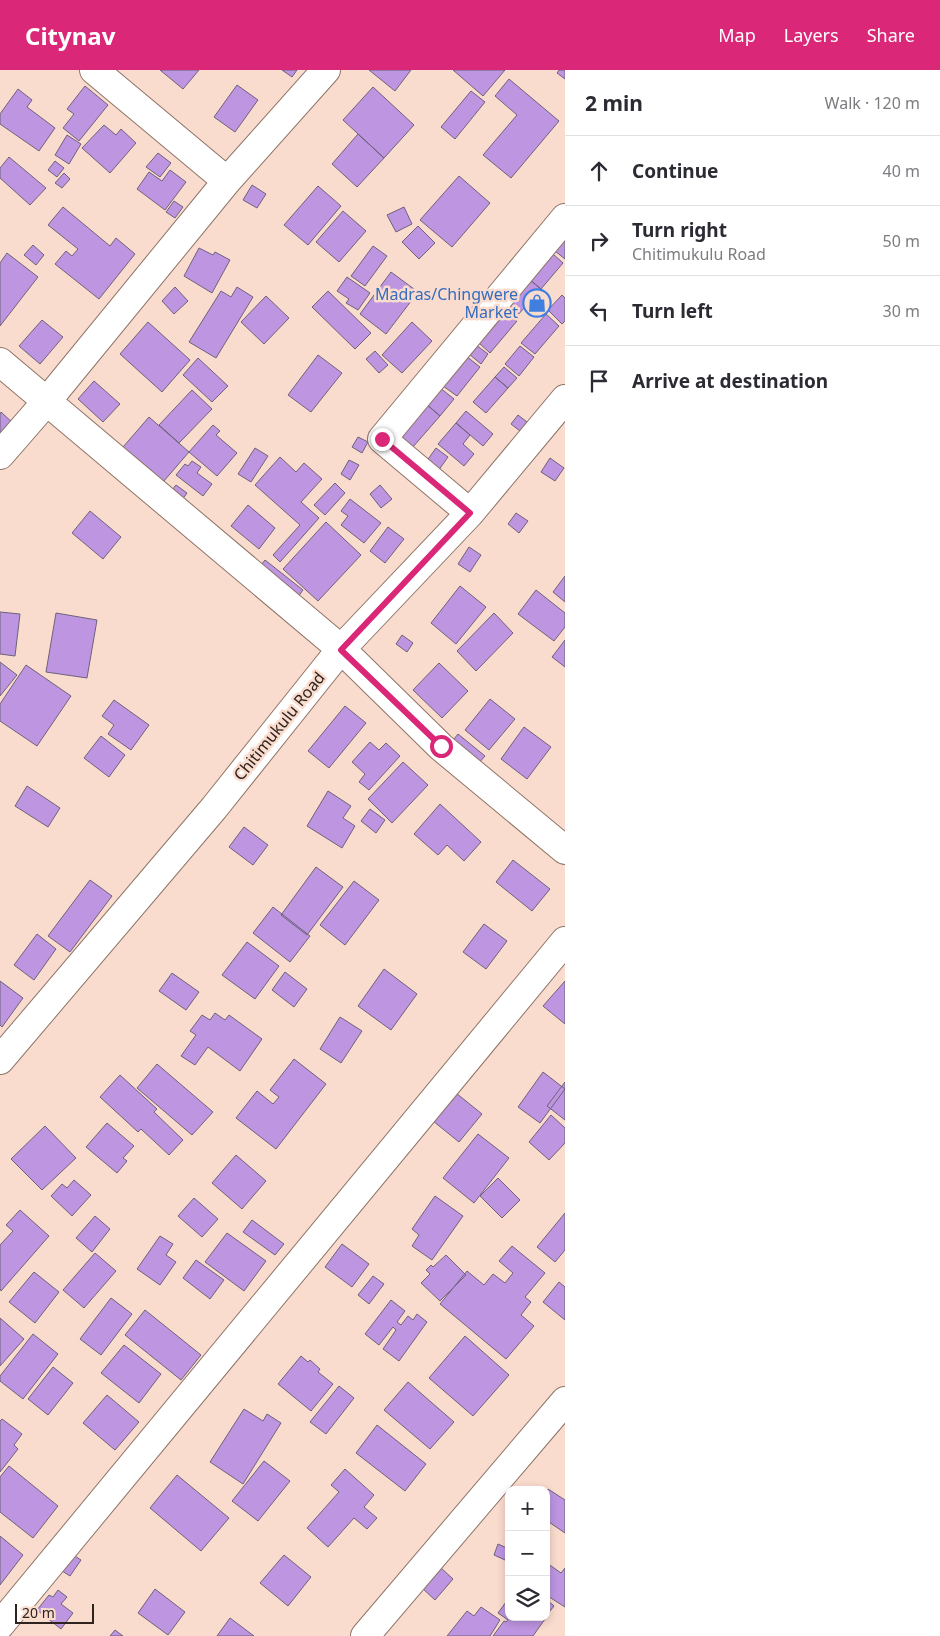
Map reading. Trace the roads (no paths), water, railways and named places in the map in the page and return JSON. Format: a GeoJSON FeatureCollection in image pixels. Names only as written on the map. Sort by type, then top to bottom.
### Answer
{"type":"FeatureCollection","features":[{"type":"Feature","properties":{"kind":"street"},"geometry":{"type":"LineString","coordinates":[[94,70],[227,181]]}},
{"type":"Feature","properties":{"kind":"street"},"geometry":{"type":"LineString","coordinates":[[0,455],[47,401],[227,181],[326,70]]}},
{"type":"Feature","properties":{"kind":"street"},"geometry":{"type":"LineString","coordinates":[[470,513],[382,439],[565,218]]}},
{"type":"Feature","properties":{"kind":"street"},"geometry":{"type":"LineString","coordinates":[[0,362],[341,650],[441,746],[565,850]]}},
{"type":"Feature","properties":{"kind":"street","name":"Chitimukulu Road"},"geometry":{"type":"LineString","coordinates":[[0,1060],[214,808],[341,650],[470,513],[565,399]]}},
{"type":"Feature","properties":{"kind":"street"},"geometry":{"type":"LineString","coordinates":[[0,1625],[565,941]]}},
{"type":"Feature","properties":{"kind":"street"},"geometry":{"type":"LineString","coordinates":[[365,1636],[565,1401]]}},
{"type":"Feature","properties":{"kind":"place","name":"Madras/Chingwere Market"},"geometry":{"type":"Point","coordinates":[537,303]}}]}
